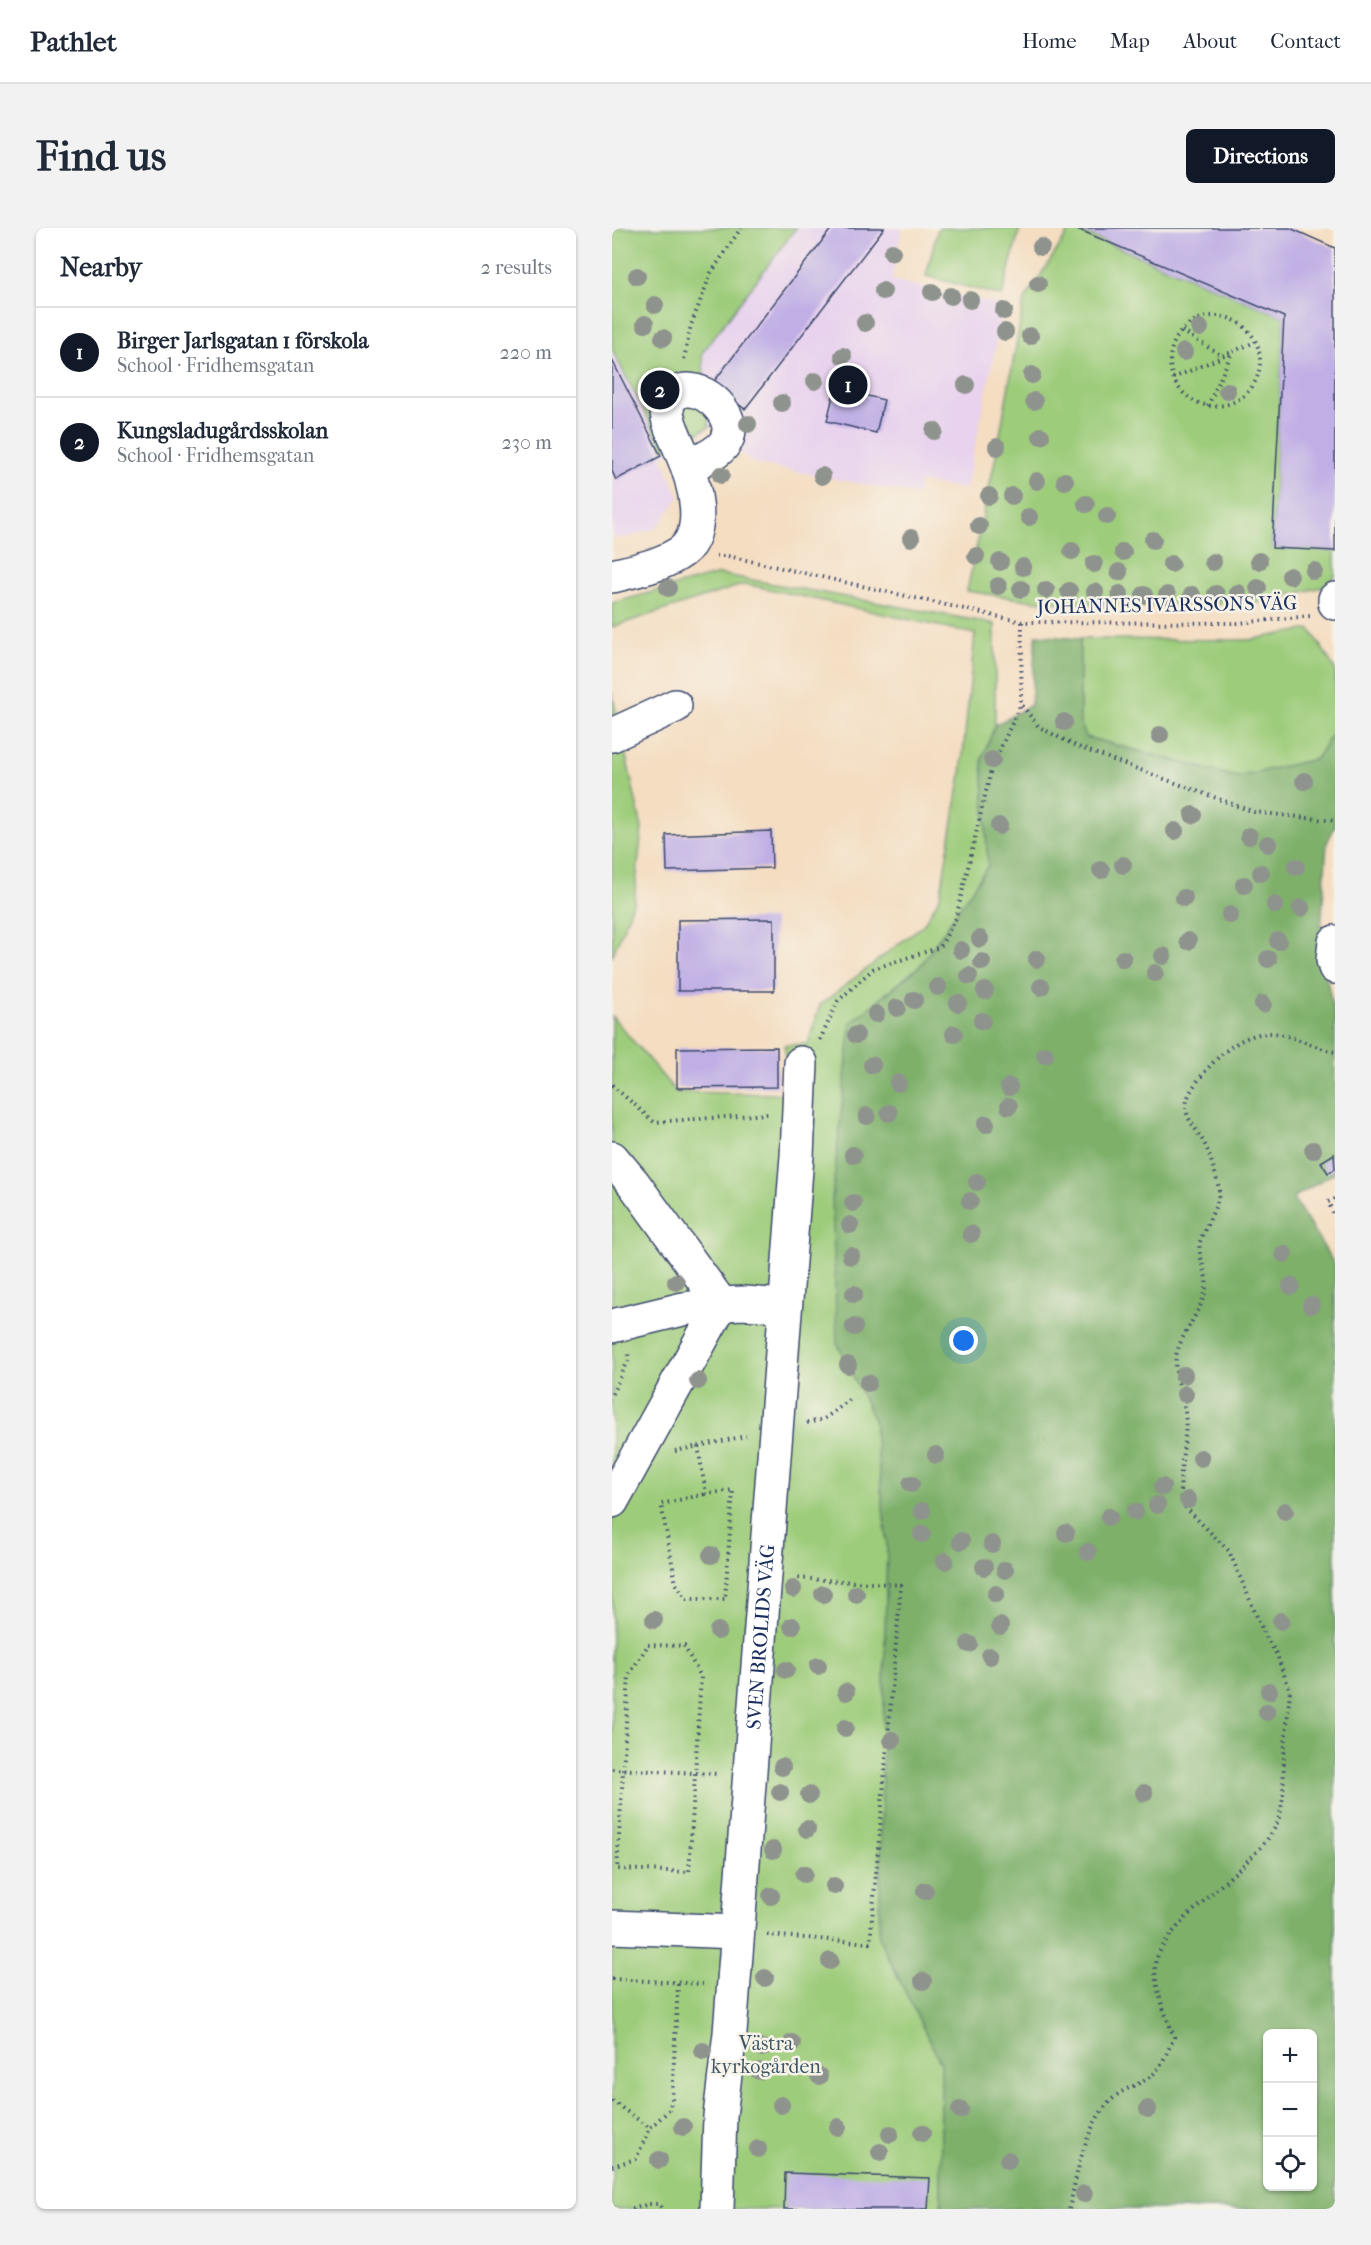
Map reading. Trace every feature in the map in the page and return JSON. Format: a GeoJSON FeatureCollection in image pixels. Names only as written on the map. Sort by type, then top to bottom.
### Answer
{"type":"FeatureCollection","features":[{"type":"Feature","properties":{"kind":"street"},"geometry":{"type":"LineString","coordinates":[[612,576],[646,568],[680,554],[692,540],[697,522],[695,492],[688,467],[670,426],[667,407],[673,394],[686,390],[697,391],[717,403],[729,426],[726,443],[688,467]]}},
{"type":"Feature","properties":{"kind":"street"},"geometry":{"type":"LineString","coordinates":[[612,735],[675,706]]}},
{"type":"Feature","properties":{"kind":"street"},"geometry":{"type":"LineString","coordinates":[[1335,942],[1333,960],[1335,967]]}},
{"type":"Feature","properties":{"kind":"street","name":"SVEN BROLIDS VÄG"},"geometry":{"type":"LineString","coordinates":[[717,2209],[720,2116],[730,2033],[797,1156],[801,1063]]}},
{"type":"Feature","properties":{"kind":"street"},"geometry":{"type":"LineString","coordinates":[[612,1158],[634,1184],[721,1304]]}},
{"type":"Feature","properties":{"kind":"street"},"geometry":{"type":"LineString","coordinates":[[612,1501],[721,1304]]}},
{"type":"Feature","properties":{"kind":"street"},"geometry":{"type":"LineString","coordinates":[[617,1324],[683,1309],[721,1304],[784,1306]]}},
{"type":"Feature","properties":{"kind":"street"},"geometry":{"type":"LineString","coordinates":[[612,1927],[737,1932]]}},
{"type":"Feature","properties":{"kind":"path"},"geometry":{"type":"LineString","coordinates":[[678,392],[694,315],[711,273],[741,228]]}},
{"type":"Feature","properties":{"kind":"path"},"geometry":{"type":"LineString","coordinates":[[1229,318],[1243,327],[1255,342],[1260,363],[1256,379],[1252,387],[1233,402],[1226,405],[1208,406],[1186,396],[1173,378],[1170,368],[1171,352],[1182,331],[1196,320],[1229,318]]}},
{"type":"Feature","properties":{"kind":"path"},"geometry":{"type":"LineString","coordinates":[[1182,331],[1222,356]]}},
{"type":"Feature","properties":{"kind":"path"},"geometry":{"type":"LineString","coordinates":[[1173,378],[1255,342]]}},
{"type":"Feature","properties":{"kind":"path"},"geometry":{"type":"LineString","coordinates":[[1208,406],[1232,352]]}},
{"type":"Feature","properties":{"kind":"path"},"geometry":{"type":"LineString","coordinates":[[680,554],[728,556],[1023,622]]}},
{"type":"Feature","properties":{"kind":"path","name":"JOHANNES IVARSSONS VÄG"},"geometry":{"type":"LineString","coordinates":[[1022,704],[1023,622],[1238,623],[1308,618],[1335,601]]}},
{"type":"Feature","properties":{"kind":"path"},"geometry":{"type":"LineString","coordinates":[[801,1063],[814,1051],[838,1000],[873,969],[940,947],[956,918],[992,766],[1022,704],[1039,727],[1078,747],[1254,812],[1335,821]]}},
{"type":"Feature","properties":{"kind":"path"},"geometry":{"type":"LineString","coordinates":[[1069,2209],[1077,2172],[1092,2127],[1117,2095],[1156,2072],[1174,2037],[1160,2001],[1155,1967],[1158,1954],[1166,1941],[1191,1913],[1264,1845],[1275,1829],[1283,1794],[1290,1691],[1286,1678],[1229,1551],[1184,1506],[1182,1498],[1182,1459],[1186,1412],[1175,1362],[1178,1348],[1194,1318],[1206,1286],[1200,1244],[1219,1191],[1206,1147],[1186,1113],[1187,1103],[1193,1088],[1221,1054],[1240,1042],[1264,1032],[1335,1052]]}},
{"type":"Feature","properties":{"kind":"path"},"geometry":{"type":"LineString","coordinates":[[612,1085],[654,1122],[799,1112]]}},
{"type":"Feature","properties":{"kind":"path"},"geometry":{"type":"LineString","coordinates":[[1335,1198],[1328,1202],[1335,1216]]}},
{"type":"Feature","properties":{"kind":"path"},"geometry":{"type":"LineString","coordinates":[[612,1394],[629,1359],[617,1324]]}},
{"type":"Feature","properties":{"kind":"path"},"geometry":{"type":"LineString","coordinates":[[698,1446],[706,1494]]}},
{"type":"Feature","properties":{"kind":"path"},"geometry":{"type":"LineString","coordinates":[[733,1490],[725,1599],[687,1599],[676,1584],[661,1504],[706,1494],[733,1490]]}},
{"type":"Feature","properties":{"kind":"path"},"geometry":{"type":"LineString","coordinates":[[737,1932],[870,1943],[901,1585],[765,1576]]}},
{"type":"Feature","properties":{"kind":"path"},"geometry":{"type":"LineString","coordinates":[[648,1645],[684,1646],[701,1677],[689,1872],[617,1869],[622,1769],[629,1675],[648,1645]]}},
{"type":"Feature","properties":{"kind":"path"},"geometry":{"type":"LineString","coordinates":[[612,1768],[749,1776]]}},
{"type":"Feature","properties":{"kind":"path"},"geometry":{"type":"LineString","coordinates":[[612,1979],[733,1986]]}},
{"type":"Feature","properties":{"kind":"path"},"geometry":{"type":"LineString","coordinates":[[612,2166],[636,2159],[650,2128],[669,2110],[672,2100],[678,1983]]}},
{"type":"Feature","properties":{"kind":"path"},"geometry":{"type":"LineString","coordinates":[[612,2101],[650,2128]]}},
{"type":"Feature","properties":{"kind":"path"},"geometry":{"type":"LineString","coordinates":[[632,2209],[649,2204],[659,2204],[662,2209]]}},
{"type":"Feature","properties":{"kind":"shaded area"},"geometry":{"type":"Polygon","coordinates":[[[612,228],[902,228],[892,280],[1004,306],[966,489],[919,482],[918,495],[753,463],[713,426],[662,457],[679,497],[658,527],[623,539],[612,537],[612,481],[614,479],[612,476],[612,228]]]}},
{"type":"Feature","properties":{"kind":"green space"},"geometry":{"type":"Polygon","coordinates":[[[617,228],[796,228],[702,353],[709,427],[664,450],[612,350],[612,234],[617,228]]]}},
{"type":"Feature","properties":{"kind":"green space"},"geometry":{"type":"Polygon","coordinates":[[[938,228],[1020,228],[1002,296],[926,276],[938,228]]]}},
{"type":"Feature","properties":{"kind":"green space"},"geometry":{"type":"Polygon","coordinates":[[[1071,228],[1284,317],[1272,547],[1335,551],[1335,576],[1322,587],[1256,603],[1128,606],[1035,601],[967,591],[997,451],[1024,301],[1071,228]]]}},
{"type":"Feature","properties":{"kind":"green space","name":"Västra kyrkogården"},"geometry":{"type":"Polygon","coordinates":[[[719,574],[995,624],[995,725],[982,759],[988,866],[921,965],[851,1023],[837,1343],[874,1420],[887,1545],[879,1938],[941,2064],[941,2209],[612,2209],[612,1016],[676,1092],[787,1094],[785,1045],[808,1044],[820,1005],[923,925],[940,897],[961,774],[975,634],[745,584],[612,627],[612,603],[719,574]]]}},
{"type":"Feature","properties":{"kind":"green space"},"geometry":{"type":"Polygon","coordinates":[[[1310,629],[1335,669],[1335,730],[1316,759],[1237,777],[1086,737],[1080,722],[1080,639],[1248,640],[1310,629]]]}},
{"type":"Feature","properties":{"kind":"green space"},"geometry":{"type":"Polygon","coordinates":[[[1036,635],[1080,639],[1080,722],[1086,737],[1237,777],[1316,759],[1335,730],[1335,826],[1327,843],[1320,945],[1335,1019],[1335,1172],[1293,1198],[1335,1265],[1335,2209],[941,2209],[941,2064],[879,1938],[887,1545],[874,1420],[837,1343],[832,1199],[851,1023],[921,965],[988,866],[982,759],[995,725],[1031,705],[1036,635]]]}},
{"type":"Feature","properties":{"kind":"green space"},"geometry":{"type":"Polygon","coordinates":[[[612,693],[642,828],[634,901],[612,957],[612,693]]]}},
{"type":"Feature","properties":{"kind":"building"},"geometry":{"type":"Polygon","coordinates":[[[832,228],[884,228],[745,409],[712,384],[832,228]]]}},
{"type":"Feature","properties":{"kind":"building"},"geometry":{"type":"Polygon","coordinates":[[[1075,228],[1290,228],[1335,248],[1335,551],[1272,548],[1284,317],[1075,228]]]}},
{"type":"Feature","properties":{"kind":"building"},"geometry":{"type":"Polygon","coordinates":[[[612,360],[661,456],[616,480],[612,471],[612,360]]]}},
{"type":"Feature","properties":{"kind":"building"},"geometry":{"type":"Polygon","coordinates":[[[835,388],[884,400],[876,433],[827,421],[835,388]]]}},
{"type":"Feature","properties":{"kind":"building"},"geometry":{"type":"Polygon","coordinates":[[[771,831],[772,868],[667,871],[666,835],[771,831]]]}},
{"type":"Feature","properties":{"kind":"building"},"geometry":{"type":"Polygon","coordinates":[[[774,919],[774,991],[678,991],[678,920],[774,919]]]}},
{"type":"Feature","properties":{"kind":"building"},"geometry":{"type":"Polygon","coordinates":[[[777,1047],[777,1087],[677,1088],[677,1048],[777,1047]]]}},
{"type":"Feature","properties":{"kind":"building"},"geometry":{"type":"Polygon","coordinates":[[[1334,1154],[1335,1169],[1328,1173],[1321,1162],[1334,1154]]]}},
{"type":"Feature","properties":{"kind":"building"},"geometry":{"type":"Polygon","coordinates":[[[785,2173],[930,2178],[928,2209],[784,2209],[785,2173]]]}},
{"type":"Feature","properties":{"kind":"place","name":"Birger Jarlsgatan 1 förskola"},"geometry":{"type":"Point","coordinates":[848,385]}},
{"type":"Feature","properties":{"kind":"place","name":"Kungsladugårdsskolan"},"geometry":{"type":"Point","coordinates":[660,390]}}]}
